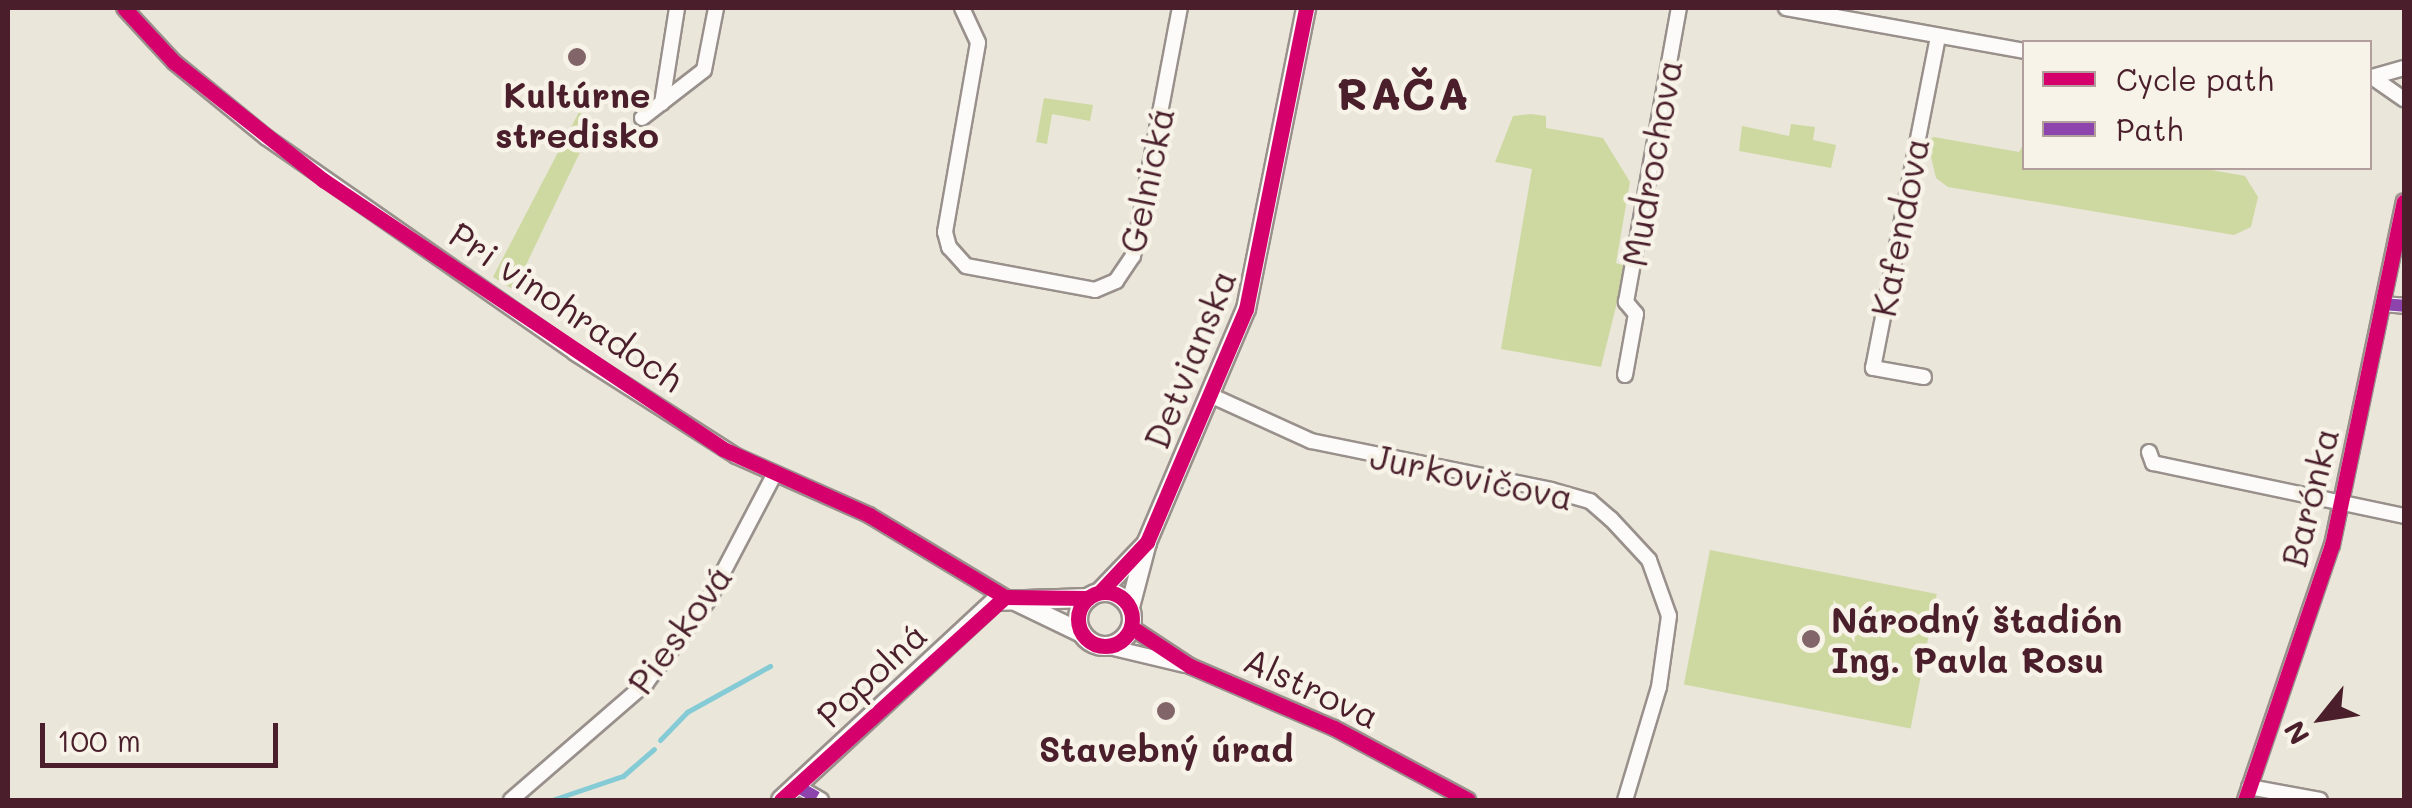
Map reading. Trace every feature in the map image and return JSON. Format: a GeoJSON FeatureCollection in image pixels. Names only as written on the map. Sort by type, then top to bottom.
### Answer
{"type":"FeatureCollection","features":[{"type":"Feature","properties":{"kind":"street","name":"Pri vinohradoch"},"geometry":{"type":"LineString","coordinates":[[124,8],[186,72],[322,180],[710,441],[774,475],[868,515],[1009,599],[1082,633]]}},
{"type":"Feature","properties":{"kind":"street"},"geometry":{"type":"LineString","coordinates":[[662,102],[677,8]]}},
{"type":"Feature","properties":{"kind":"street"},"geometry":{"type":"LineString","coordinates":[[642,118],[704,70],[716,8]]}},
{"type":"Feature","properties":{"kind":"street","name":"Gelnická"},"geometry":{"type":"LineString","coordinates":[[962,8],[978,42],[945,232],[949,247],[966,266],[1100,290],[1123,274],[1136,246],[1180,8]]}},
{"type":"Feature","properties":{"kind":"street","name":"Mudrochova"},"geometry":{"type":"LineString","coordinates":[[1625,375],[1636,314],[1626,302],[1679,8]]}},
{"type":"Feature","properties":{"kind":"street"},"geometry":{"type":"LineString","coordinates":[[1786,8],[2022,52]]}},
{"type":"Feature","properties":{"kind":"street","name":"Detvianska"},"geometry":{"type":"LineString","coordinates":[[1130,608],[1147,542],[1259,267],[1305,9]]}},
{"type":"Feature","properties":{"kind":"street","name":"Kafendova"},"geometry":{"type":"LineString","coordinates":[[1924,377],[1873,368],[1938,36]]}},
{"type":"Feature","properties":{"kind":"street"},"geometry":{"type":"LineString","coordinates":[[2372,78],[2404,68]]}},
{"type":"Feature","properties":{"kind":"street"},"geometry":{"type":"LineString","coordinates":[[2372,79],[2404,100]]}},
{"type":"Feature","properties":{"kind":"street","name":"Barónka"},"geometry":{"type":"LineString","coordinates":[[2247,794],[2342,504],[2404,202]]}},
{"type":"Feature","properties":{"kind":"street"},"geometry":{"type":"LineString","coordinates":[[2383,304],[2404,306]]}},
{"type":"Feature","properties":{"kind":"street","name":"Jurkovičova"},"geometry":{"type":"LineString","coordinates":[[1210,395],[1311,441],[1551,490],[1590,501],[1611,519],[1649,560],[1669,616],[1659,687],[1624,800]]}},
{"type":"Feature","properties":{"kind":"street"},"geometry":{"type":"LineString","coordinates":[[2149,452],[2154,463],[2404,516]]}},
{"type":"Feature","properties":{"kind":"street","name":"Piesková"},"geometry":{"type":"LineString","coordinates":[[511,800],[646,683],[709,599],[774,475]]}},
{"type":"Feature","properties":{"kind":"street","name":"Detvianska"},"geometry":{"type":"LineString","coordinates":[[1094,595],[1147,542]]}},
{"type":"Feature","properties":{"kind":"street"},"geometry":{"type":"LineString","coordinates":[[1009,599],[1094,595],[1119,595],[1130,608],[1132,628],[1120,642],[1105,646],[1082,633],[1078,613],[1094,595]]}},
{"type":"Feature","properties":{"kind":"street","name":"Popolná"},"geometry":{"type":"LineString","coordinates":[[781,800],[1009,599]]}},
{"type":"Feature","properties":{"kind":"street","name":"Alstrova"},"geometry":{"type":"LineString","coordinates":[[1132,628],[1190,666],[1334,728],[1468,800]]}},
{"type":"Feature","properties":{"kind":"street","name":"Alstrova"},"geometry":{"type":"LineString","coordinates":[[1105,646],[1190,666]]}},
{"type":"Feature","properties":{"kind":"street"},"geometry":{"type":"LineString","coordinates":[[795,785],[821,800]]}},
{"type":"Feature","properties":{"kind":"street"},"geometry":{"type":"LineString","coordinates":[[2247,794],[2320,800]]}},
{"type":"Feature","properties":{"kind":"green space"},"geometry":{"type":"Polygon","coordinates":[[[1044,98],[1093,105],[1090,121],[1052,114],[1047,144],[1036,142],[1044,98]]]}},
{"type":"Feature","properties":{"kind":"green space"},"geometry":{"type":"Polygon","coordinates":[[[579,112],[594,123],[514,290],[493,277],[579,112]]]}},
{"type":"Feature","properties":{"kind":"green space"},"geometry":{"type":"Polygon","coordinates":[[[1513,116],[1546,116],[1546,128],[1603,138],[1630,182],[1616,263],[1626,266],[1601,367],[1501,349],[1532,169],[1495,162],[1513,116]]]}},
{"type":"Feature","properties":{"kind":"green space"},"geometry":{"type":"Polygon","coordinates":[[[1791,124],[1815,127],[1813,140],[1836,145],[1831,168],[1739,151],[1742,126],[1789,136],[1791,124]]]}},
{"type":"Feature","properties":{"kind":"green space"},"geometry":{"type":"Polygon","coordinates":[[[1934,137],[2019,152],[2022,147],[2022,170],[2211,170],[2245,176],[2258,197],[2251,227],[2234,235],[1948,187],[1936,178],[1927,140],[1934,137]]]}},
{"type":"Feature","properties":{"kind":"green space","name":"Národný štadión Ing. Pavla Rosu"},"geometry":{"type":"Polygon","coordinates":[[[1710,550],[1937,594],[1911,729],[1684,684],[1710,550]]]}},
{"type":"Feature","properties":{"kind":"waterway"},"geometry":{"type":"LineString","coordinates":[[660,740],[687,712],[770,666]]}},
{"type":"Feature","properties":{"kind":"waterway"},"geometry":{"type":"LineString","coordinates":[[552,800],[623,776],[654,749]]}},
{"type":"Feature","properties":{"kind":"marked path"},"geometry":{"type":"LineString","coordinates":[[2383,304],[2404,306]]}},
{"type":"Feature","properties":{"kind":"marked path"},"geometry":{"type":"LineString","coordinates":[[795,785],[821,800]]}},
{"type":"Feature","properties":{"kind":"cycle path"},"geometry":{"type":"LineString","coordinates":[[124,8],[174,62],[323,180],[723,449],[869,515],[1005,597],[1088,598]]}},
{"type":"Feature","properties":{"kind":"cycle path"},"geometry":{"type":"LineString","coordinates":[[1100,592],[1147,542],[1246,309],[1306,8]]}},
{"type":"Feature","properties":{"kind":"cycle path"},"geometry":{"type":"LineString","coordinates":[[2245,800],[2332,545],[2404,201]]}},
{"type":"Feature","properties":{"kind":"cycle path"},"geometry":{"type":"LineString","coordinates":[[1105,592],[1124,600],[1132,619],[1124,638],[1105,646],[1086,638],[1078,619],[1086,600],[1105,592]]}},
{"type":"Feature","properties":{"kind":"cycle path"},"geometry":{"type":"LineString","coordinates":[[781,800],[1005,597]]}},
{"type":"Feature","properties":{"kind":"cycle path"},"geometry":{"type":"LineString","coordinates":[[1131,627],[1190,666],[1334,728],[1468,800]]}},
{"type":"Feature","properties":{"kind":"place","name":"Kultúrne stredisko"},"geometry":{"type":"Point","coordinates":[577,57]}},
{"type":"Feature","properties":{"kind":"place","name":"Národný štadión Ing. Pavla Rosu"},"geometry":{"type":"Point","coordinates":[1811,639]}},
{"type":"Feature","properties":{"kind":"place","name":"Stavebný úrad"},"geometry":{"type":"Point","coordinates":[1166,711]}},
{"type":"Feature","properties":{"kind":"district","name":"RAČA"},"geometry":{"type":"Point","coordinates":[1404,93]}}]}
